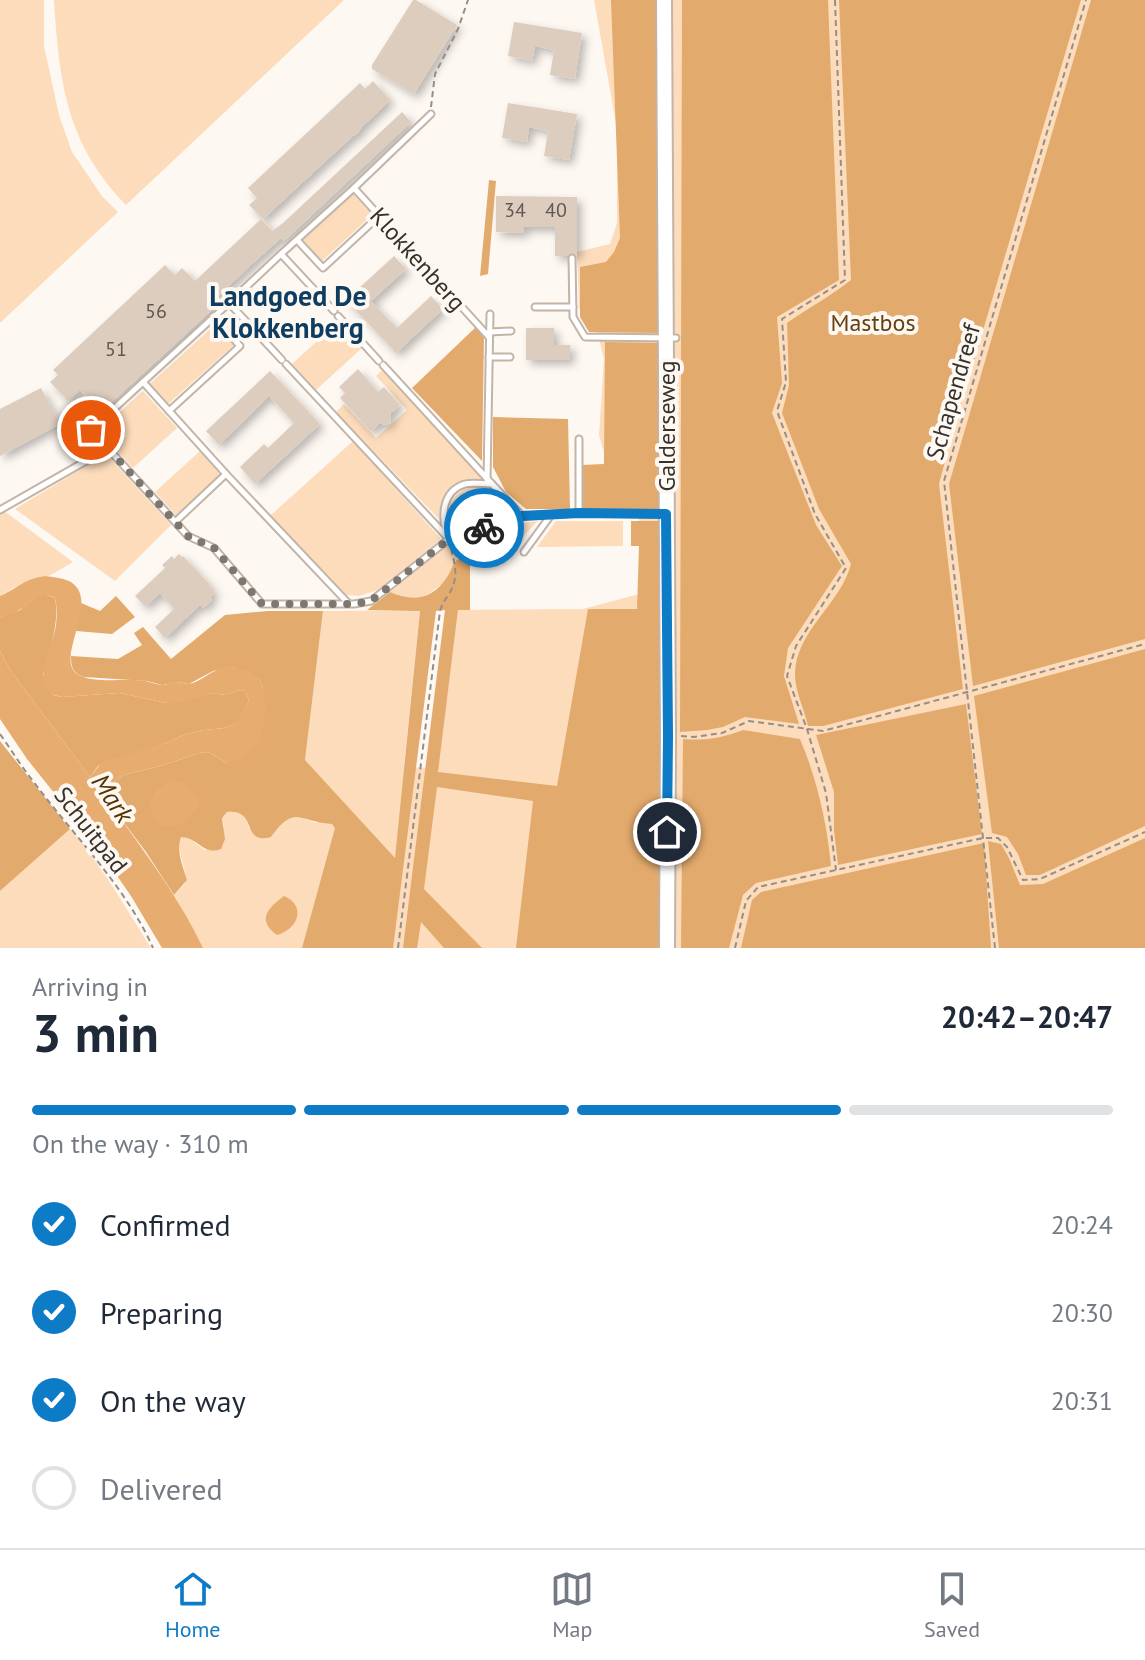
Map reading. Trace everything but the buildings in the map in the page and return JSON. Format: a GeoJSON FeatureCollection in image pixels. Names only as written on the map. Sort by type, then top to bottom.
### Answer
{"type":"FeatureCollection","features":[{"type":"Feature","properties":{"kind":"street","name":"Galderseweg"},"geometry":{"type":"LineString","coordinates":[[664,0],[671,338],[666,514],[667,948]]}},
{"type":"Feature","properties":{"kind":"lane","name":"Klokkenberg"},"geometry":{"type":"LineString","coordinates":[[431,114],[354,188],[489,334]]}},
{"type":"Feature","properties":{"kind":"lane"},"geometry":{"type":"LineString","coordinates":[[354,188],[91,430],[188,536],[214,548],[262,604],[348,603],[371,601],[449,539],[522,516],[666,514]]}},
{"type":"Feature","properties":{"kind":"lane"},"geometry":{"type":"LineString","coordinates":[[297,240],[323,268],[379,216]]}},
{"type":"Feature","properties":{"kind":"lane"},"geometry":{"type":"LineString","coordinates":[[281,254],[522,516]]}},
{"type":"Feature","properties":{"kind":"lane"},"geometry":{"type":"LineString","coordinates":[[572,258],[573,317],[585,337],[671,338]]}},
{"type":"Feature","properties":{"kind":"lane"},"geometry":{"type":"LineString","coordinates":[[229,303],[449,539]]}},
{"type":"Feature","properties":{"kind":"lane"},"geometry":{"type":"LineString","coordinates":[[535,307],[573,307]]}},
{"type":"Feature","properties":{"kind":"lane","name":"Klokkenberg"},"geometry":{"type":"LineString","coordinates":[[489,481],[490,314]]}},
{"type":"Feature","properties":{"kind":"lane"},"geometry":{"type":"LineString","coordinates":[[169,411],[240,346],[214,316]]}},
{"type":"Feature","properties":{"kind":"lane"},"geometry":{"type":"LineString","coordinates":[[489,334],[511,331]]}},
{"type":"Feature","properties":{"kind":"lane"},"geometry":{"type":"LineString","coordinates":[[489,357],[510,357]]}},
{"type":"Feature","properties":{"kind":"lane"},"geometry":{"type":"LineString","coordinates":[[143,382],[348,603]]}},
{"type":"Feature","properties":{"kind":"lane"},"geometry":{"type":"LineString","coordinates":[[186,443],[192,437]]}},
{"type":"Feature","properties":{"kind":"lane"},"geometry":{"type":"LineString","coordinates":[[579,439],[579,513]]}},
{"type":"Feature","properties":{"kind":"lane"},"geometry":{"type":"LineString","coordinates":[[0,510],[107,449]]}},
{"type":"Feature","properties":{"kind":"lane"},"geometry":{"type":"LineString","coordinates":[[175,522],[226,474]]}},
{"type":"Feature","properties":{"kind":"lane"},"geometry":{"type":"LineString","coordinates":[[449,539],[443,523],[443,507],[451,494],[464,484],[489,481]]}},
{"type":"Feature","properties":{"kind":"lane"},"geometry":{"type":"LineString","coordinates":[[524,552],[552,515]]}},
{"type":"Feature","properties":{"kind":"path"},"geometry":{"type":"LineString","coordinates":[[431,114],[435,74],[458,29],[468,0]]}},
{"type":"Feature","properties":{"kind":"path"},"geometry":{"type":"LineString","coordinates":[[835,0],[845,280],[782,319],[786,382],[777,411],[815,514],[846,568],[796,646],[787,676],[826,793],[836,870]]}},
{"type":"Feature","properties":{"kind":"path","name":"Schapendreef"},"geometry":{"type":"LineString","coordinates":[[995,948],[944,481],[1086,0]]}},
{"type":"Feature","properties":{"kind":"path"},"geometry":{"type":"LineString","coordinates":[[398,948],[440,611],[455,583],[456,568],[449,539]]}},
{"type":"Feature","properties":{"kind":"path"},"geometry":{"type":"LineString","coordinates":[[668,736],[694,737],[722,733],[749,721],[823,731],[1145,644]]}},
{"type":"Feature","properties":{"kind":"path","name":"Schuitpad"},"geometry":{"type":"LineString","coordinates":[[0,734],[35,785],[95,856],[145,930],[153,948]]}},
{"type":"Feature","properties":{"kind":"path"},"geometry":{"type":"LineString","coordinates":[[735,948],[746,901],[758,887],[983,838],[998,838],[1007,847],[1023,880],[1040,879],[1145,832]]}},
{"type":"Feature","properties":{"kind":"green space"},"geometry":{"type":"Polygon","coordinates":[[[0,0],[44,0],[44,46],[59,115],[72,152],[102,196],[118,212],[0,323],[0,0]]]}},
{"type":"Feature","properties":{"kind":"green space"},"geometry":{"type":"Polygon","coordinates":[[[54,0],[344,0],[126,205],[90,159],[69,110],[59,58],[54,0]]]}},
{"type":"Feature","properties":{"kind":"green space","name":"Mastbos"},"geometry":{"type":"Polygon","coordinates":[[[594,0],[1145,0],[1145,948],[203,948],[174,895],[185,880],[181,837],[187,837],[205,850],[224,826],[222,818],[227,812],[232,812],[242,815],[249,828],[271,837],[290,818],[317,823],[339,798],[305,760],[323,611],[420,610],[404,767],[438,768],[458,610],[583,609],[639,594],[639,500],[604,453],[599,435],[604,359],[595,323],[579,308],[577,252],[610,244],[617,223],[617,129],[594,0]]]}},
{"type":"Feature","properties":{"kind":"green space"},"geometry":{"type":"Polygon","coordinates":[[[611,0],[658,0],[659,333],[589,332],[580,317],[580,267],[606,262],[620,238],[611,0]]]}},
{"type":"Feature","properties":{"kind":"green space"},"geometry":{"type":"Polygon","coordinates":[[[682,0],[828,0],[839,280],[777,317],[782,383],[772,413],[816,525],[842,566],[788,648],[784,676],[799,724],[745,717],[723,727],[680,732],[682,0]]]}},
{"type":"Feature","properties":{"kind":"green space"},"geometry":{"type":"Polygon","coordinates":[[[839,0],[1081,0],[939,484],[963,689],[823,726],[808,726],[795,682],[797,660],[810,632],[846,578],[851,564],[819,509],[782,413],[789,385],[787,323],[851,280],[839,0]]]}},
{"type":"Feature","properties":{"kind":"green space"},"geometry":{"type":"Polygon","coordinates":[[[1091,0],[1145,0],[1145,639],[973,686],[949,484],[1091,0]]]}},
{"type":"Feature","properties":{"kind":"green space"},"geometry":{"type":"Polygon","coordinates":[[[489,180],[496,181],[488,274],[480,276],[489,180]]]}},
{"type":"Feature","properties":{"kind":"green space"},"geometry":{"type":"Polygon","coordinates":[[[353,194],[372,215],[321,262],[302,241],[353,194]]]}},
{"type":"Feature","properties":{"kind":"green space"},"geometry":{"type":"Polygon","coordinates":[[[339,321],[363,347],[316,390],[292,364],[339,321]]]}},
{"type":"Feature","properties":{"kind":"green space"},"geometry":{"type":"Polygon","coordinates":[[[216,324],[235,344],[167,405],[149,385],[216,324]]]}},
{"type":"Feature","properties":{"kind":"green space"},"geometry":{"type":"Polygon","coordinates":[[[476,327],[484,338],[482,461],[412,388],[476,327]]]}},
{"type":"Feature","properties":{"kind":"green space"},"geometry":{"type":"Polygon","coordinates":[[[605,342],[659,343],[659,509],[581,509],[582,465],[604,464],[605,342]]]}},
{"type":"Feature","properties":{"kind":"green space"},"geometry":{"type":"Polygon","coordinates":[[[382,370],[485,480],[467,481],[452,488],[443,501],[439,519],[336,412],[344,404],[376,438],[407,410],[376,376],[382,370]]]}},
{"type":"Feature","properties":{"kind":"green space"},"geometry":{"type":"Polygon","coordinates":[[[143,391],[177,428],[133,468],[99,431],[143,391]]]}},
{"type":"Feature","properties":{"kind":"green space"},"geometry":{"type":"Polygon","coordinates":[[[493,417],[568,419],[570,509],[526,509],[506,492],[493,467],[493,417]]]}},
{"type":"Feature","properties":{"kind":"green space"},"geometry":{"type":"Polygon","coordinates":[[[353,441],[441,539],[378,590],[359,596],[345,595],[270,516],[353,441]]]}},
{"type":"Feature","properties":{"kind":"green space"},"geometry":{"type":"Polygon","coordinates":[[[200,451],[221,475],[176,515],[155,492],[200,451]]]}},
{"type":"Feature","properties":{"kind":"green space"},"geometry":{"type":"Polygon","coordinates":[[[106,454],[171,525],[115,581],[15,509],[106,454]]]}},
{"type":"Feature","properties":{"kind":"green space"},"geometry":{"type":"Polygon","coordinates":[[[473,486],[493,489],[514,511],[451,531],[447,517],[450,503],[460,492],[473,486]]]}},
{"type":"Feature","properties":{"kind":"green space"},"geometry":{"type":"Polygon","coordinates":[[[0,508],[73,562],[49,576],[13,588],[0,596],[0,508]]]}},
{"type":"Feature","properties":{"kind":"green space"},"geometry":{"type":"Polygon","coordinates":[[[538,521],[520,539],[458,560],[443,583],[418,599],[404,598],[390,592],[446,547],[521,523],[538,521]]]}},
{"type":"Feature","properties":{"kind":"green space"},"geometry":{"type":"Polygon","coordinates":[[[556,521],[623,521],[623,546],[537,547],[556,521]]]}},
{"type":"Feature","properties":{"kind":"green space"},"geometry":{"type":"Polygon","coordinates":[[[631,521],[659,521],[661,948],[516,948],[533,801],[437,787],[424,889],[482,948],[444,948],[421,922],[417,948],[403,948],[445,610],[436,611],[393,948],[302,948],[335,828],[332,824],[292,818],[271,837],[262,838],[252,832],[243,816],[227,812],[222,818],[225,839],[221,849],[210,850],[181,837],[180,854],[187,880],[174,895],[104,796],[108,786],[124,775],[199,753],[207,752],[226,763],[263,687],[251,673],[232,667],[213,671],[189,684],[177,682],[162,685],[147,681],[84,677],[73,670],[71,656],[118,659],[142,645],[134,633],[143,627],[171,659],[225,615],[323,611],[305,760],[395,858],[420,611],[367,610],[390,592],[414,598],[428,594],[441,585],[457,560],[470,556],[470,610],[458,610],[438,772],[557,786],[588,609],[637,609],[639,546],[631,546],[631,521]]]}},
{"type":"Feature","properties":{"kind":"green space"},"geometry":{"type":"Polygon","coordinates":[[[44,594],[55,598],[56,608],[53,637],[43,675],[53,695],[119,693],[167,703],[241,690],[245,691],[249,701],[239,721],[224,728],[186,734],[102,764],[90,777],[11,671],[0,651],[0,618],[20,610],[44,594]]]}},
{"type":"Feature","properties":{"kind":"green space"},"geometry":{"type":"Polygon","coordinates":[[[116,596],[135,617],[112,634],[76,631],[81,603],[100,611],[116,596]]]}},
{"type":"Feature","properties":{"kind":"green space"},"geometry":{"type":"Polygon","coordinates":[[[1145,649],[1145,826],[1040,875],[1026,875],[1007,837],[992,833],[974,696],[1145,649]]]}},
{"type":"Feature","properties":{"kind":"green space"},"geometry":{"type":"Polygon","coordinates":[[[966,704],[982,834],[838,865],[834,792],[816,735],[966,704]]]}},
{"type":"Feature","properties":{"kind":"green space"},"geometry":{"type":"Polygon","coordinates":[[[743,730],[800,739],[820,801],[831,866],[756,883],[743,895],[729,948],[681,948],[683,739],[713,738],[743,730]]]}},
{"type":"Feature","properties":{"kind":"green space"},"geometry":{"type":"Polygon","coordinates":[[[0,741],[70,829],[0,891],[0,741]]]}},
{"type":"Feature","properties":{"kind":"green space"},"geometry":{"type":"Polygon","coordinates":[[[70,829],[113,887],[151,948],[0,948],[0,891],[70,829]]]}},
{"type":"Feature","properties":{"kind":"green space"},"geometry":{"type":"Polygon","coordinates":[[[1145,838],[1145,948],[999,948],[988,841],[1001,844],[1020,885],[1043,884],[1145,838]]]}},
{"type":"Feature","properties":{"kind":"green space"},"geometry":{"type":"Polygon","coordinates":[[[984,843],[991,948],[741,948],[752,900],[761,892],[984,843]]]}},
{"type":"Feature","properties":{"kind":"shaded area"},"geometry":{"type":"Polygon","coordinates":[[[45,576],[69,581],[78,590],[80,615],[71,657],[72,668],[79,675],[161,685],[175,682],[188,684],[219,669],[231,667],[252,673],[262,685],[265,702],[263,730],[257,744],[247,754],[226,763],[207,752],[199,753],[124,775],[108,786],[104,795],[169,889],[203,948],[162,948],[95,844],[27,759],[0,719],[0,651],[11,671],[90,777],[102,762],[186,734],[233,725],[249,701],[245,691],[225,695],[212,693],[178,703],[119,693],[54,695],[46,690],[43,674],[56,625],[55,598],[39,596],[0,618],[0,596],[45,576]]]}},
{"type":"Feature","properties":{"kind":"shaded area"},"geometry":{"type":"Polygon","coordinates":[[[174,780],[190,789],[200,805],[186,820],[173,827],[155,819],[151,809],[152,798],[160,788],[174,780]]]}},
{"type":"Feature","properties":{"kind":"shaded area"},"geometry":{"type":"Polygon","coordinates":[[[284,896],[296,905],[297,917],[290,928],[277,935],[266,919],[269,910],[284,896]]]}},
{"type":"Feature","properties":{"kind":"way so far"},"geometry":{"type":"LineString","coordinates":[[91,430],[188,536],[214,548],[262,604],[354,604],[371,601],[449,539],[484,528]]}},
{"type":"Feature","properties":{"kind":"district","name":"Landgoed De Klokkenberg"},"geometry":{"type":"Point","coordinates":[288,311]}},
{"type":"Feature","properties":{"kind":"route"},"geometry":{"type":"LineString","coordinates":[[484,528],[522,516],[666,514],[667,832]]}},
{"type":"Feature","properties":{"kind":"water label","name":"Mark"},"geometry":{"type":"Point","coordinates":[113,798]}}]}
